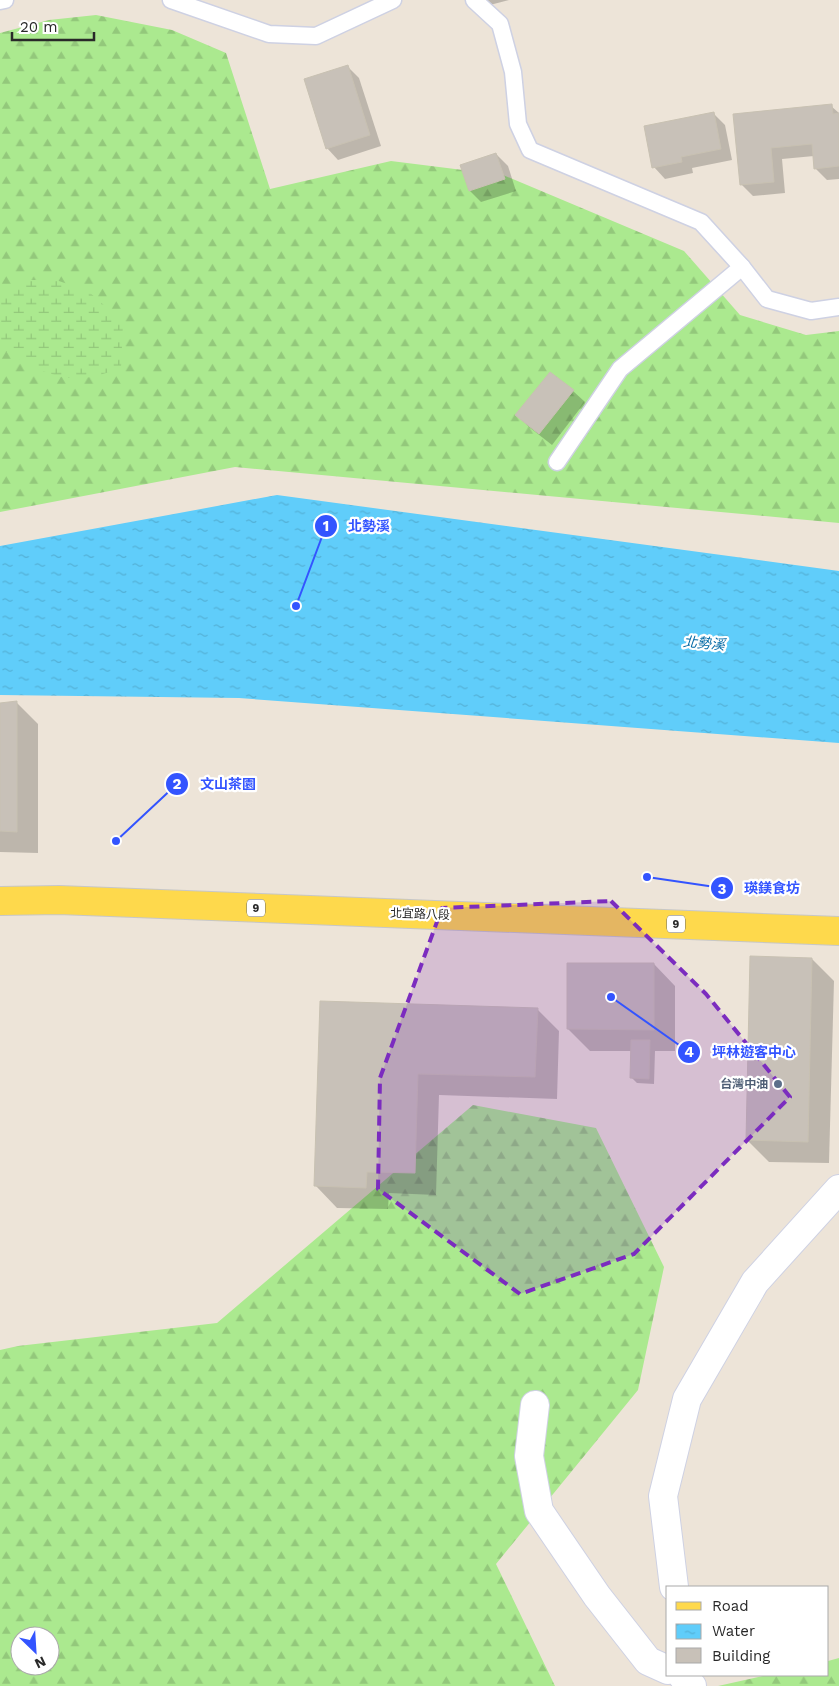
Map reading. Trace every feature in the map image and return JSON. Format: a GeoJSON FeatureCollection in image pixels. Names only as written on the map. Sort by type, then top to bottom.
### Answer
{"type":"FeatureCollection","features":[{"type":"Feature","properties":{"kind":"main road","name":"北宜路八段"},"geometry":{"type":"LineString","coordinates":[[0,901],[59,900],[839,931]]}},
{"type":"Feature","properties":{"kind":"street"},"geometry":{"type":"LineString","coordinates":[[674,1586],[662,1496],[687,1399],[755,1282],[839,1189]]}},
{"type":"Feature","properties":{"kind":"street"},"geometry":{"type":"LineString","coordinates":[[535,1405],[529,1456],[539,1511],[598,1596],[648,1661],[666,1669]]}},
{"type":"Feature","properties":{"kind":"lane"},"geometry":{"type":"LineString","coordinates":[[0,1],[5,0]]}},
{"type":"Feature","properties":{"kind":"lane"},"geometry":{"type":"LineString","coordinates":[[171,0],[269,34],[316,36],[393,0]]}},
{"type":"Feature","properties":{"kind":"lane"},"geometry":{"type":"LineString","coordinates":[[474,0],[500,24],[513,72],[518,124],[530,150],[701,222],[767,299],[811,311],[839,307]]}},
{"type":"Feature","properties":{"kind":"lane"},"geometry":{"type":"LineString","coordinates":[[557,462],[620,369],[742,268]]}},
{"type":"Feature","properties":{"kind":"highlighted area"},"geometry":{"type":"Polygon","coordinates":[[[611,901],[706,994],[790,1097],[634,1254],[520,1294],[378,1189],[380,1078],[442,908],[611,901]]]}},
{"type":"Feature","properties":{"kind":"green space"},"geometry":{"type":"Polygon","coordinates":[[[96,15],[172,30],[226,53],[270,189],[391,161],[503,175],[684,251],[740,315],[806,335],[839,331],[839,523],[235,467],[0,512],[0,33],[49,20],[96,15]]]}},
{"type":"Feature","properties":{"kind":"green space"},"geometry":{"type":"Polygon","coordinates":[[[23,280],[56,280],[88,291],[123,322],[121,368],[88,377],[61,377],[50,374],[0,348],[0,298],[23,280]]]}},
{"type":"Feature","properties":{"kind":"green space"},"geometry":{"type":"Polygon","coordinates":[[[473,1105],[596,1128],[664,1267],[638,1390],[496,1564],[555,1686],[0,1686],[0,1350],[18,1346],[217,1323],[473,1105]]]}},
{"type":"Feature","properties":{"kind":"green space"},"geometry":{"type":"Polygon","coordinates":[[[839,1658],[839,1686],[718,1686],[763,1676],[829,1676],[829,1661],[839,1658]]]}},
{"type":"Feature","properties":{"kind":"water"},"geometry":{"type":"Polygon","coordinates":[[[277,495],[839,571],[839,743],[239,698],[0,695],[0,546],[277,495]]]}},
{"type":"Feature","properties":{"kind":"building"},"geometry":{"type":"Polygon","coordinates":[[[348,65],[370,135],[326,149],[304,79],[348,65]]]}},
{"type":"Feature","properties":{"kind":"building"},"geometry":{"type":"Polygon","coordinates":[[[832,104],[833,114],[839,113],[839,166],[814,169],[812,144],[771,148],[774,182],[740,185],[733,114],[832,104]]]}},
{"type":"Feature","properties":{"kind":"building"},"geometry":{"type":"Polygon","coordinates":[[[714,112],[721,149],[681,157],[682,162],[652,168],[644,126],[714,112]]]}},
{"type":"Feature","properties":{"kind":"building"},"geometry":{"type":"Polygon","coordinates":[[[496,153],[505,179],[469,191],[460,165],[496,153]]]}},
{"type":"Feature","properties":{"kind":"building"},"geometry":{"type":"Polygon","coordinates":[[[550,372],[574,390],[539,434],[515,415],[550,372]]]}},
{"type":"Feature","properties":{"kind":"building"},"geometry":{"type":"Polygon","coordinates":[[[17,701],[17,832],[0,831],[0,703],[17,701]]]}},
{"type":"Feature","properties":{"kind":"building","name":"台灣中油"},"geometry":{"type":"Polygon","coordinates":[[[750,956],[812,958],[808,1142],[746,1140],[750,956]]]}},
{"type":"Feature","properties":{"kind":"building"},"geometry":{"type":"Polygon","coordinates":[[[567,963],[654,963],[654,1030],[567,1029],[567,963]]]}},
{"type":"Feature","properties":{"kind":"building"},"geometry":{"type":"Polygon","coordinates":[[[320,1001],[538,1008],[535,1077],[418,1074],[415,1173],[367,1172],[366,1188],[314,1186],[320,1001]]]}},
{"type":"Feature","properties":{"kind":"building"},"geometry":{"type":"Polygon","coordinates":[[[631,1040],[650,1040],[649,1079],[630,1078],[631,1040]]]}},
{"type":"Feature","properties":{"kind":"place","name":"北勢溪"},"geometry":{"type":"Point","coordinates":[296,606]}},
{"type":"Feature","properties":{"kind":"place","name":"文山茶園"},"geometry":{"type":"Point","coordinates":[116,841]}},
{"type":"Feature","properties":{"kind":"place","name":"瑛鎂食坊"},"geometry":{"type":"Point","coordinates":[647,877]}},
{"type":"Feature","properties":{"kind":"place","name":"坪林遊客中心"},"geometry":{"type":"Point","coordinates":[611,997]}},
{"type":"Feature","properties":{"kind":"place","name":"台灣中油"},"geometry":{"type":"Point","coordinates":[778,1084]}}]}
